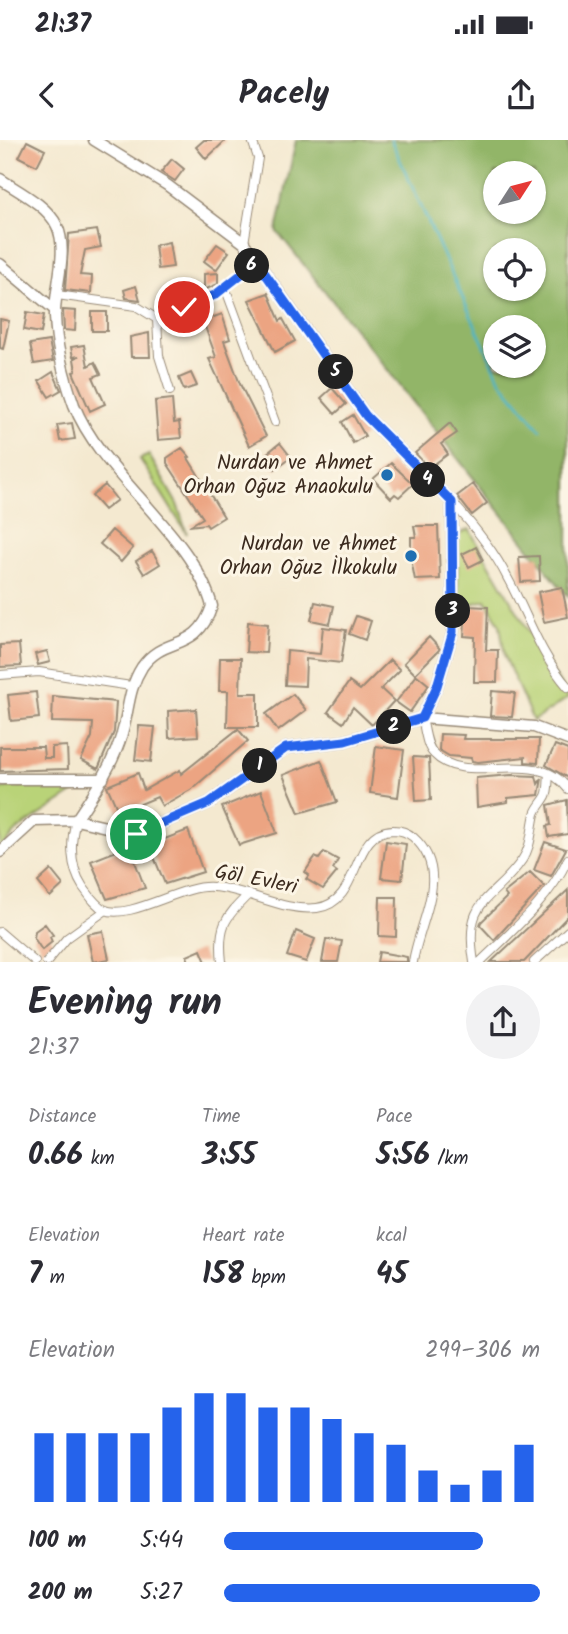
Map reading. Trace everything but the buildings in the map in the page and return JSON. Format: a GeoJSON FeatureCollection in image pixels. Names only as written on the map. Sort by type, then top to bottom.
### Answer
{"type":"FeatureCollection","features":[{"type":"Feature","properties":{"kind":"street"},"geometry":{"type":"LineString","coordinates":[[94,140],[167,185],[244,243],[366,416],[475,527],[507,575],[542,650],[568,687]]}},
{"type":"Feature","properties":{"kind":"street"},"geometry":{"type":"LineString","coordinates":[[244,243],[258,158],[251,140]]}},
{"type":"Feature","properties":{"kind":"street"},"geometry":{"type":"LineString","coordinates":[[0,180],[50,215],[58,228],[60,244],[55,310],[61,359],[75,406],[127,484],[160,522],[200,576],[212,606],[199,633],[157,653],[144,664],[131,686],[122,734],[103,779],[76,820],[72,836],[72,855],[80,882],[93,901],[106,910],[67,938],[47,962]]}},
{"type":"Feature","properties":{"kind":"street"},"geometry":{"type":"LineString","coordinates":[[157,319],[215,295],[257,262]]}},
{"type":"Feature","properties":{"kind":"street"},"geometry":{"type":"LineString","coordinates":[[0,264],[55,310]]}},
{"type":"Feature","properties":{"kind":"street"},"geometry":{"type":"LineString","coordinates":[[225,287],[275,422]]}},
{"type":"Feature","properties":{"kind":"street"},"geometry":{"type":"LineString","coordinates":[[57,295],[136,306],[157,319]]}},
{"type":"Feature","properties":{"kind":"street"},"geometry":{"type":"LineString","coordinates":[[157,319],[159,356],[170,391]]}},
{"type":"Feature","properties":{"kind":"street"},"geometry":{"type":"LineString","coordinates":[[452,502],[453,632],[437,686],[422,718],[434,754],[449,765],[476,768],[507,766],[549,774],[568,789]]}},
{"type":"Feature","properties":{"kind":"street"},"geometry":{"type":"LineString","coordinates":[[0,675],[39,672],[131,686]]}},
{"type":"Feature","properties":{"kind":"street"},"geometry":{"type":"LineString","coordinates":[[0,852],[34,821],[76,820],[136,834],[209,803],[286,748],[345,741],[422,718],[534,727],[568,740]]}},
{"type":"Feature","properties":{"kind":"street"},"geometry":{"type":"LineString","coordinates":[[474,962],[472,948],[475,918],[481,902],[512,873],[524,857],[533,835],[535,811],[547,794],[549,774]]}},
{"type":"Feature","properties":{"kind":"street"},"geometry":{"type":"LineString","coordinates":[[0,779],[103,779]]}},
{"type":"Feature","properties":{"kind":"street","name":"Göl Evleri"},"geometry":{"type":"LineString","coordinates":[[106,910],[121,911],[182,891],[211,886],[295,907],[318,908],[330,904],[355,876],[369,839],[382,830],[400,830],[412,836],[424,850],[431,867],[433,887],[413,962]]}},
{"type":"Feature","properties":{"kind":"street"},"geometry":{"type":"LineString","coordinates":[[480,962],[536,907],[558,881],[568,859]]}},
{"type":"Feature","properties":{"kind":"street"},"geometry":{"type":"LineString","coordinates":[[222,962],[219,941],[222,925],[249,894]]}},
{"type":"Feature","properties":{"kind":"street"},"geometry":{"type":"LineString","coordinates":[[534,962],[568,931]]}},
{"type":"Feature","properties":{"kind":"street"},"geometry":{"type":"LineString","coordinates":[[0,932],[35,962]]}},
{"type":"Feature","properties":{"kind":"green space"},"geometry":{"type":"Polygon","coordinates":[[[296,140],[568,140],[568,597],[277,231],[296,140]]]}},
{"type":"Feature","properties":{"kind":"green space"},"geometry":{"type":"Polygon","coordinates":[[[149,455],[177,504],[187,534],[140,459],[149,455]]]}},
{"type":"Feature","properties":{"kind":"green space"},"geometry":{"type":"Polygon","coordinates":[[[469,529],[568,698],[533,721],[505,657],[500,625],[486,600],[463,606],[458,596],[457,535],[469,529]]]}},
{"type":"Feature","properties":{"kind":"green space"},"geometry":{"type":"Polygon","coordinates":[[[57,786],[76,791],[19,829],[0,849],[0,788],[57,786]]]}},
{"type":"Feature","properties":{"kind":"waterway"},"geometry":{"type":"LineString","coordinates":[[391,140],[500,380],[540,429]]}},
{"type":"Feature","properties":{"kind":"place","name":"Nurdan ve Ahmet Orhan Oğuz Anaokulu"},"geometry":{"type":"Point","coordinates":[387,475]}},
{"type":"Feature","properties":{"kind":"place","name":"Nurdan ve Ahmet Orhan Oğuz İlkokulu"},"geometry":{"type":"Point","coordinates":[411,556]}},
{"type":"Feature","properties":{"kind":"route"},"geometry":{"type":"LineString","coordinates":[[136,834],[209,803],[286,748],[345,741],[422,718],[437,686],[453,632],[452,502],[410,463],[366,416],[257,262],[215,295],[184,307]]}}]}
